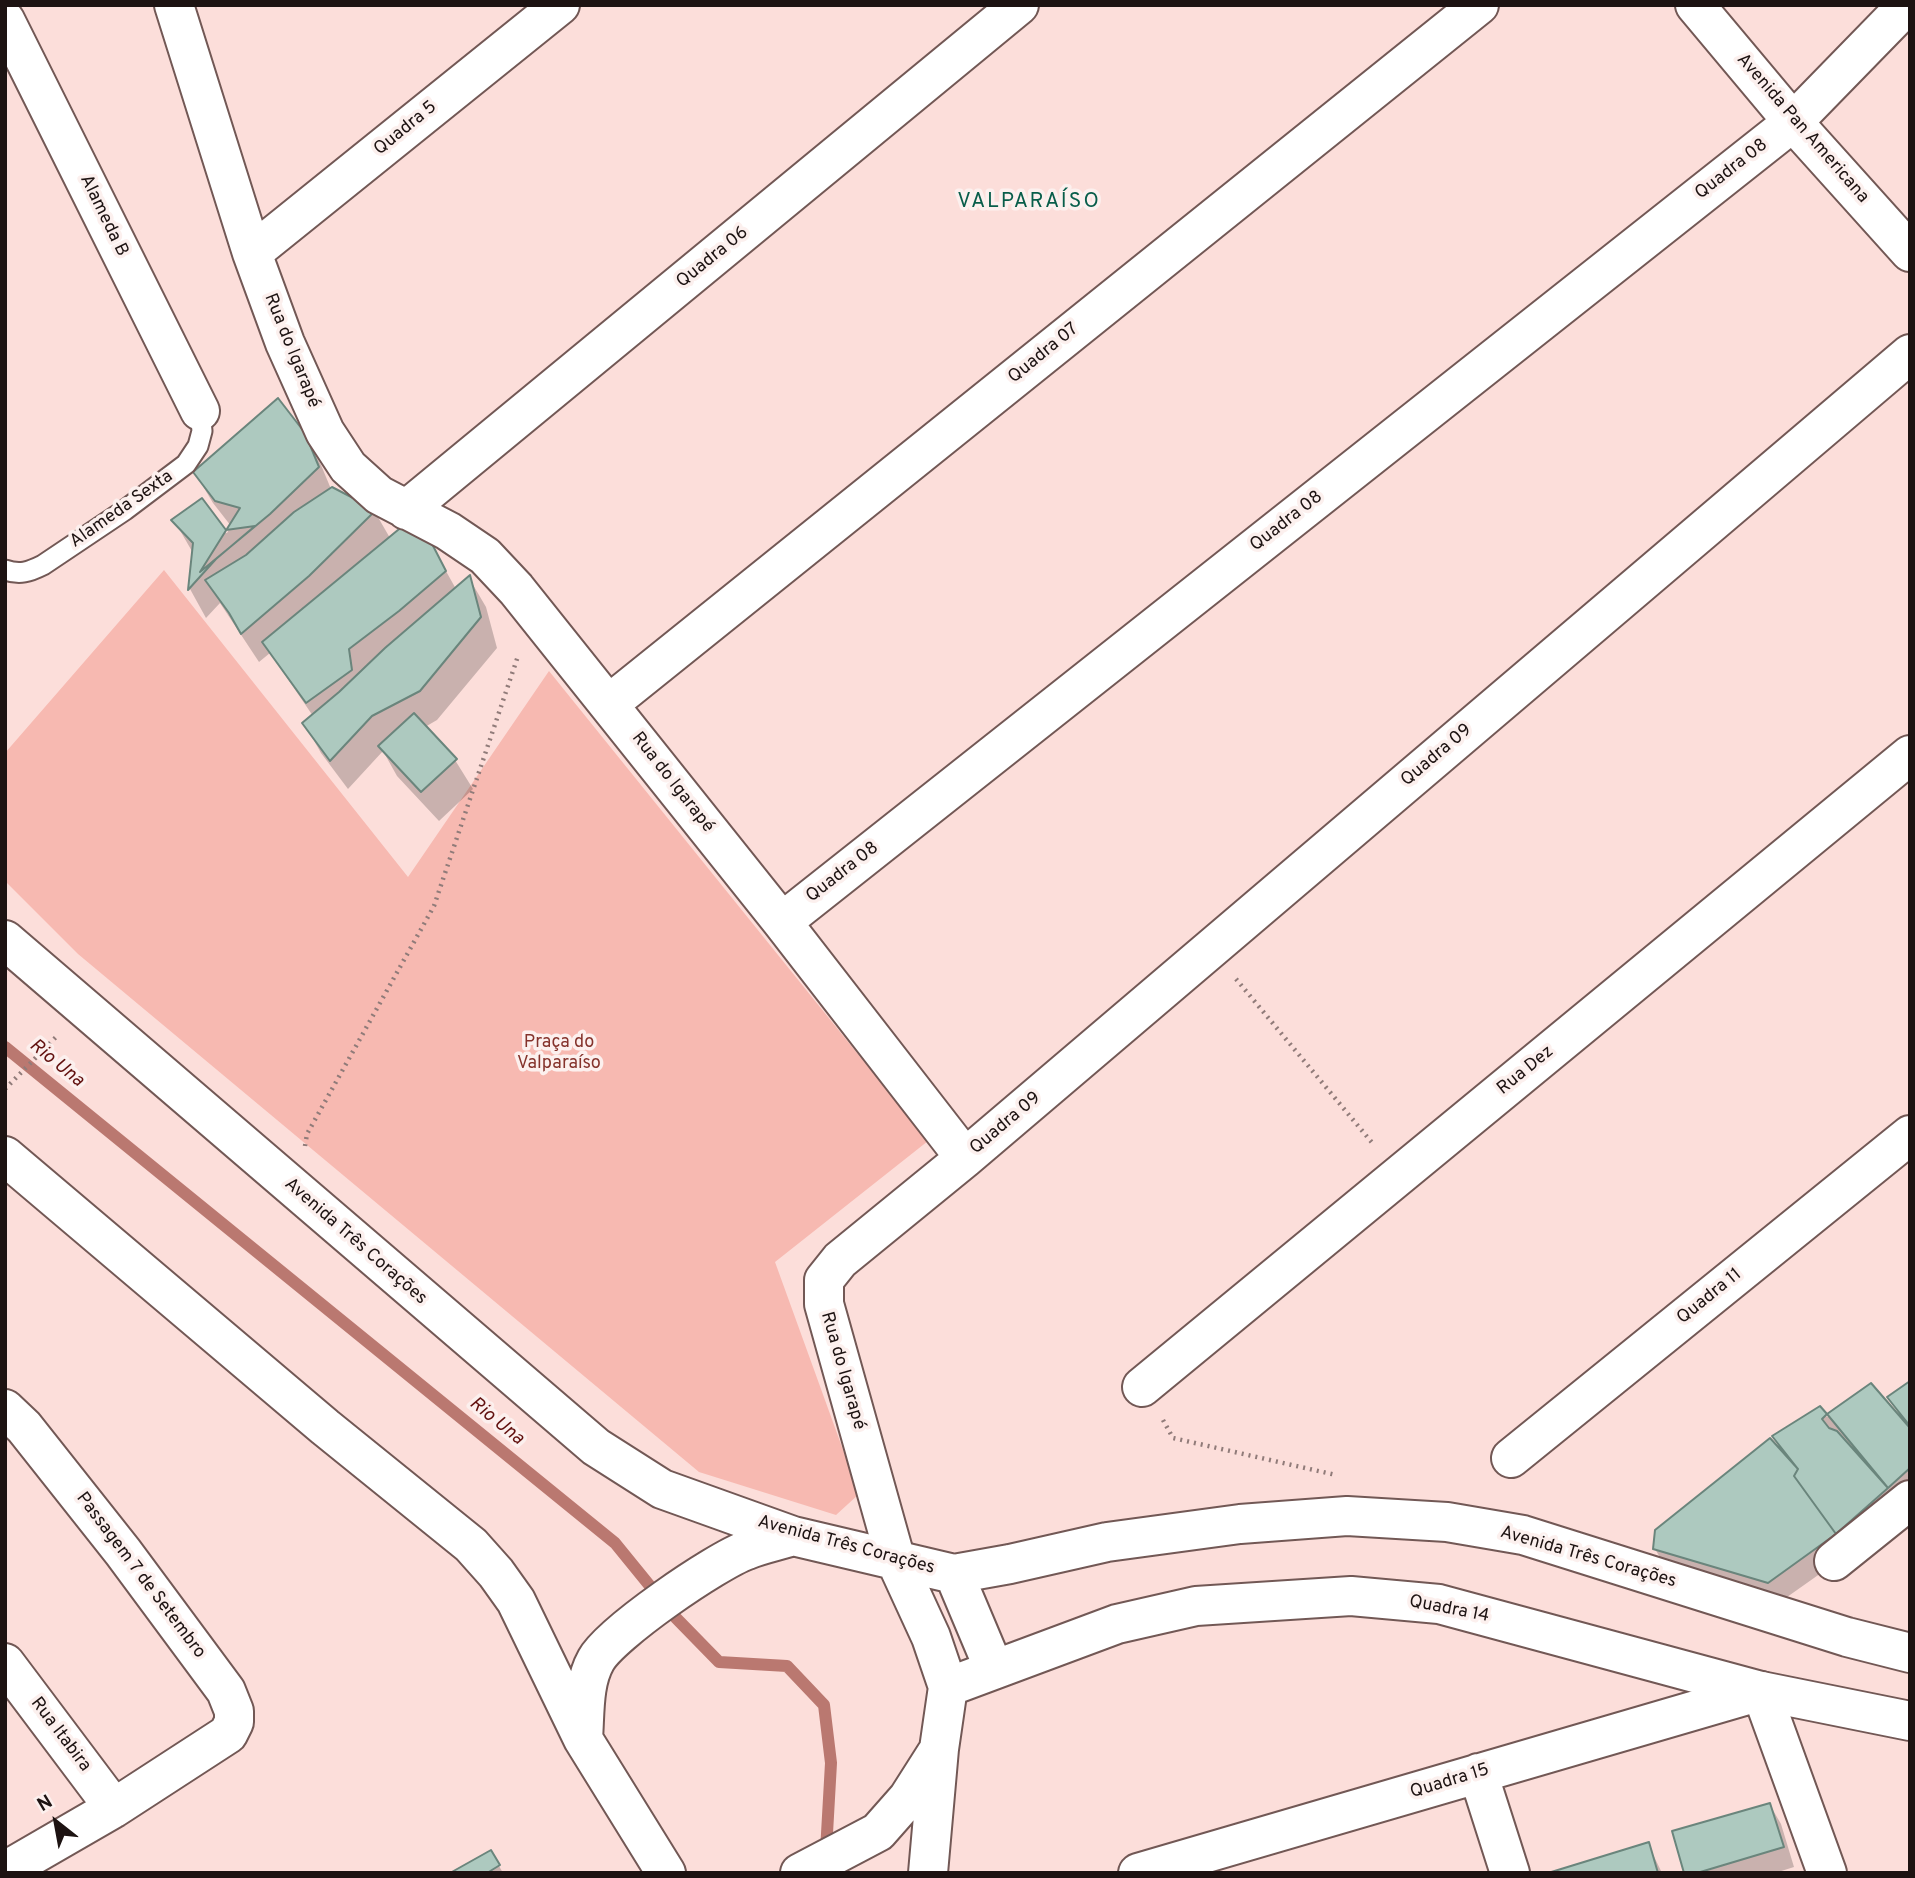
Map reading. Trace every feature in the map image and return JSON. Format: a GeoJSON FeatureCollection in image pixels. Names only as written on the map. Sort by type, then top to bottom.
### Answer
{"type":"FeatureCollection","features":[{"type":"Feature","properties":{"kind":"street","name":"Rua do Igarapé"},"geometry":{"type":"LineString","coordinates":[[174,5],[252,253],[285,343],[325,432],[348,467],[379,495],[447,531],[485,556],[609,704],[965,1158],[840,1260],[824,1280],[824,1304],[895,1561],[931,1637],[948,1687]]}},
{"type":"Feature","properties":{"kind":"street","name":"Quadra 5"},"geometry":{"type":"LineString","coordinates":[[252,253],[560,5]]}},
{"type":"Feature","properties":{"kind":"street","name":"Quadra 06"},"geometry":{"type":"LineString","coordinates":[[407,510],[1019,5]]}},
{"type":"Feature","properties":{"kind":"street","name":"Quadra 07"},"geometry":{"type":"LineString","coordinates":[[609,704],[1479,5]]}},
{"type":"Feature","properties":{"kind":"street","name":"Avenida Pan Americana"},"geometry":{"type":"LineString","coordinates":[[1695,5],[1793,121],[1910,252]]}},
{"type":"Feature","properties":{"kind":"street","name":"Quadra 08"},"geometry":{"type":"LineString","coordinates":[[782,922],[1793,121],[1907,5]]}},
{"type":"Feature","properties":{"kind":"street","name":"Alameda B"},"geometry":{"type":"LineString","coordinates":[[5,20],[200,411]]}},
{"type":"Feature","properties":{"kind":"street","name":"Quadra 09"},"geometry":{"type":"LineString","coordinates":[[965,1158],[1910,354]]}},
{"type":"Feature","properties":{"kind":"street","name":"Rua Dez"},"geometry":{"type":"LineString","coordinates":[[1142,1387],[1910,755]]}},
{"type":"Feature","properties":{"kind":"street","name":"Avenida Três Corações"},"geometry":{"type":"LineString","coordinates":[[5,940],[596,1447],[662,1489],[793,1536],[954,1574],[1107,1542],[1240,1524],[1347,1516],[1447,1522],[1523,1535],[1847,1637],[1910,1653]]}},
{"type":"Feature","properties":{"kind":"street","name":"Quadra 11"},"geometry":{"type":"LineString","coordinates":[[1511,1458],[1910,1135]]}},
{"type":"Feature","properties":{"kind":"street"},"geometry":{"type":"LineString","coordinates":[[5,1156],[325,1427],[471,1545],[516,1601],[583,1739],[666,1873]]}},
{"type":"Feature","properties":{"kind":"street","name":"Passagem 7 de Setembro"},"geometry":{"type":"LineString","coordinates":[[5,1409],[24,1427],[122,1552],[226,1691],[234,1711],[234,1722],[228,1734],[114,1808]]}},
{"type":"Feature","properties":{"kind":"street"},"geometry":{"type":"LineString","coordinates":[[1834,1561],[1910,1500]]}},
{"type":"Feature","properties":{"kind":"street"},"geometry":{"type":"LineString","coordinates":[[583,1739],[588,1678],[597,1658],[611,1641],[707,1570],[745,1550],[793,1536]]}},
{"type":"Feature","properties":{"kind":"street"},"geometry":{"type":"LineString","coordinates":[[954,1574],[994,1669]]}},
{"type":"Feature","properties":{"kind":"street","name":"Quadra 14"},"geometry":{"type":"LineString","coordinates":[[948,1687],[1117,1624],[1195,1606],[1351,1596],[1439,1604],[1761,1691]]}},
{"type":"Feature","properties":{"kind":"street","name":"Rua Itabira"},"geometry":{"type":"LineString","coordinates":[[5,1663],[114,1808]]}},
{"type":"Feature","properties":{"kind":"street"},"geometry":{"type":"LineString","coordinates":[[928,1873],[939,1749],[948,1687]]}},
{"type":"Feature","properties":{"kind":"street"},"geometry":{"type":"LineString","coordinates":[[1761,1691],[1910,1721]]}},
{"type":"Feature","properties":{"kind":"street"},"geometry":{"type":"LineString","coordinates":[[1761,1691],[1827,1873]]}},
{"type":"Feature","properties":{"kind":"street","name":"Quadra 15"},"geometry":{"type":"LineString","coordinates":[[1138,1873],[1761,1691]]}},
{"type":"Feature","properties":{"kind":"street"},"geometry":{"type":"LineString","coordinates":[[800,1873],[877,1832],[908,1798],[939,1749]]}},
{"type":"Feature","properties":{"kind":"street"},"geometry":{"type":"LineString","coordinates":[[1478,1773],[1510,1873]]}},
{"type":"Feature","properties":{"kind":"street"},"geometry":{"type":"LineString","coordinates":[[5,1871],[114,1808]]}},
{"type":"Feature","properties":{"kind":"lane","name":"Alameda Sexta"},"geometry":{"type":"LineString","coordinates":[[5,569],[17,573],[29,572],[43,565],[125,510],[186,464],[198,446],[202,431],[200,411]]}},
{"type":"Feature","properties":{"kind":"path"},"geometry":{"type":"LineString","coordinates":[[296,1192],[307,1134],[434,906],[532,610]]}},
{"type":"Feature","properties":{"kind":"path"},"geometry":{"type":"LineString","coordinates":[[1211,949],[1399,1175]]}},
{"type":"Feature","properties":{"kind":"path"},"geometry":{"type":"LineString","coordinates":[[5,1089],[51,1042]]}},
{"type":"Feature","properties":{"kind":"path"},"geometry":{"type":"LineString","coordinates":[[1142,1387],[1173,1438],[1343,1477]]}},
{"type":"Feature","properties":{"kind":"green space","name":"Praça do Valparaíso"},"geometry":{"type":"Polygon","coordinates":[[[164,570],[408,877],[549,671],[928,1141],[775,1262],[859,1494],[836,1515],[699,1472],[78,954],[5,881],[5,753],[164,570]]]}},
{"type":"Feature","properties":{"kind":"building"},"geometry":{"type":"Polygon","coordinates":[[[278,398],[305,433],[319,467],[270,514],[200,572],[240,508],[215,501],[193,472],[278,398]]]}},
{"type":"Feature","properties":{"kind":"building"},"geometry":{"type":"Polygon","coordinates":[[[332,487],[376,510],[309,576],[241,634],[205,580],[246,555],[294,512],[332,487]]]}},
{"type":"Feature","properties":{"kind":"building"},"geometry":{"type":"Polygon","coordinates":[[[202,498],[226,530],[255,526],[216,559],[188,590],[193,543],[171,520],[202,498]]]}},
{"type":"Feature","properties":{"kind":"building"},"geometry":{"type":"Polygon","coordinates":[[[404,525],[429,538],[446,571],[349,649],[352,670],[306,703],[262,642],[404,525]]]}},
{"type":"Feature","properties":{"kind":"building"},"geometry":{"type":"Polygon","coordinates":[[[470,575],[481,617],[420,691],[372,716],[330,761],[302,723],[470,575]]]}},
{"type":"Feature","properties":{"kind":"building"},"geometry":{"type":"Polygon","coordinates":[[[414,713],[457,759],[421,792],[378,746],[414,713]]]}},
{"type":"Feature","properties":{"kind":"building"},"geometry":{"type":"Polygon","coordinates":[[[1910,1381],[1910,1426],[1887,1397],[1910,1381]]]}},
{"type":"Feature","properties":{"kind":"building"},"geometry":{"type":"Polygon","coordinates":[[[1871,1383],[1910,1428],[1910,1468],[1888,1488],[1827,1414],[1871,1383]]]}},
{"type":"Feature","properties":{"kind":"building"},"geometry":{"type":"Polygon","coordinates":[[[1820,1406],[1827,1414],[1822,1419],[1829,1428],[1837,1431],[1888,1488],[1836,1534],[1794,1476],[1798,1469],[1772,1436],[1820,1406]]]}},
{"type":"Feature","properties":{"kind":"building"},"geometry":{"type":"Polygon","coordinates":[[[1770,1438],[1798,1469],[1794,1476],[1836,1534],[1768,1583],[1653,1549],[1655,1530],[1770,1438]]]}},
{"type":"Feature","properties":{"kind":"building"},"geometry":{"type":"Polygon","coordinates":[[[1770,1803],[1784,1847],[1697,1873],[1684,1873],[1672,1831],[1770,1803]]]}},
{"type":"Feature","properties":{"kind":"building"},"geometry":{"type":"Polygon","coordinates":[[[1649,1842],[1658,1873],[1548,1873],[1649,1842]]]}},
{"type":"Feature","properties":{"kind":"building"},"geometry":{"type":"Polygon","coordinates":[[[491,1850],[500,1865],[487,1873],[450,1873],[491,1850]]]}},
{"type":"Feature","properties":{"kind":"waterway","name":"Rio Una"},"geometry":{"type":"LineString","coordinates":[[5,1047],[615,1543],[676,1618],[719,1662],[787,1666],[824,1705],[831,1763],[826,1851]]}},
{"type":"Feature","properties":{"kind":"district","name":"VALPARAÍSO"},"geometry":{"type":"Point","coordinates":[1029,203]}}]}
